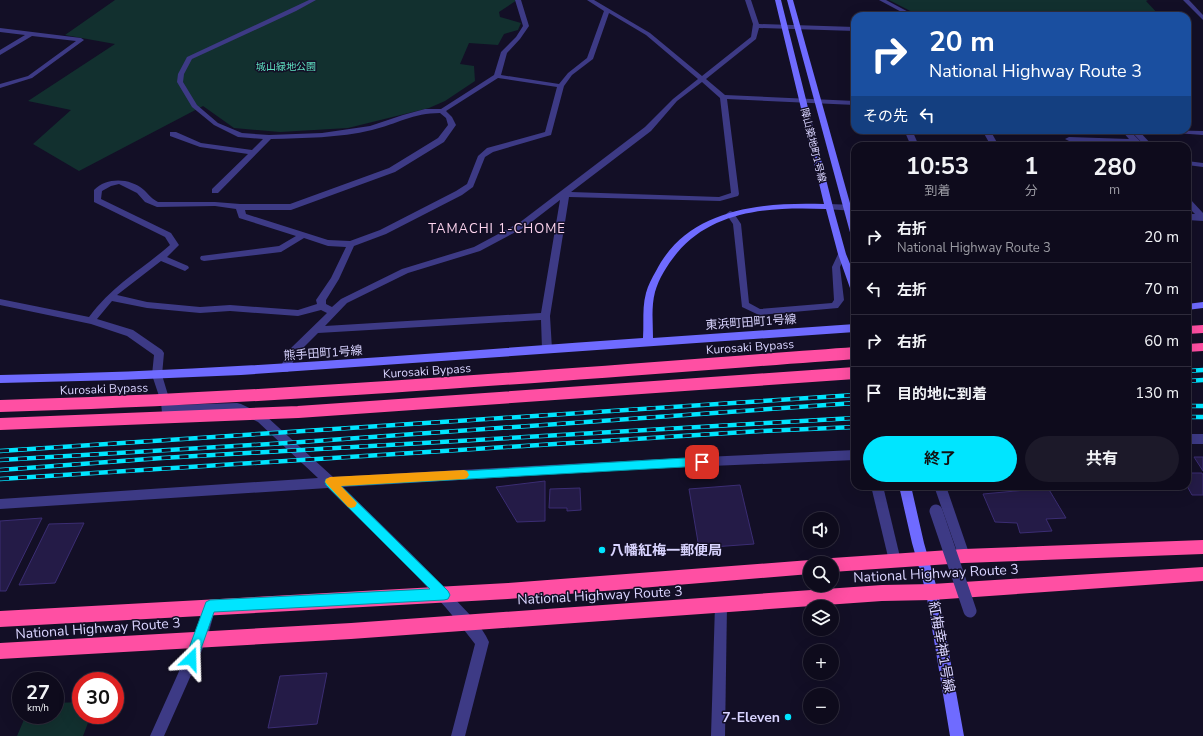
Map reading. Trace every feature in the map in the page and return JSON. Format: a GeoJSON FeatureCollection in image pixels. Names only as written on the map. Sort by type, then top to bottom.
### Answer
{"type":"FeatureCollection","features":[{"type":"Feature","properties":{"kind":"highway"},"geometry":{"type":"LineString","coordinates":[[1191,330],[1203,329]]}},
{"type":"Feature","properties":{"kind":"highway"},"geometry":{"type":"LineString","coordinates":[[1191,348],[1203,347]]}},
{"type":"Feature","properties":{"kind":"highway","name":"Kurosaki Bypass"},"geometry":{"type":"LineString","coordinates":[[0,406],[90,404],[300,394],[851,353]]}},
{"type":"Feature","properties":{"kind":"highway"},"geometry":{"type":"LineString","coordinates":[[0,424],[298,412],[851,372]]}},
{"type":"Feature","properties":{"kind":"highway","name":"National Highway Route 3"},"geometry":{"type":"LineString","coordinates":[[839,565],[964,556],[1203,547]]}},
{"type":"Feature","properties":{"kind":"highway","name":"National Highway Route 3"},"geometry":{"type":"LineString","coordinates":[[0,619],[210,606],[444,595],[803,568]]}},
{"type":"Feature","properties":{"kind":"highway","name":"National Highway Route 3"},"geometry":{"type":"LineString","coordinates":[[0,651],[467,622],[882,593],[932,592],[1203,574]]}},
{"type":"Feature","properties":{"kind":"street"},"geometry":{"type":"LineString","coordinates":[[312,0],[294,10],[189,58],[181,74],[180,82],[194,106],[216,124],[241,135],[269,137],[322,135],[371,128],[418,113],[442,111],[497,76],[504,52],[518,38],[526,26],[518,0]]}},
{"type":"Feature","properties":{"kind":"street"},"geometry":{"type":"LineString","coordinates":[[590,0],[648,34],[723,97],[851,102]]}},
{"type":"Feature","properties":{"kind":"street"},"geometry":{"type":"LineString","coordinates":[[284,369],[294,351],[344,301],[404,271],[477,249],[522,225],[565,194],[648,129],[675,100],[754,38],[757,34],[757,26],[748,0]]}},
{"type":"Feature","properties":{"kind":"street","name":"陣山築地町1号線"},"geometry":{"type":"LineString","coordinates":[[778,0],[829,207],[842,254],[851,278]]}},
{"type":"Feature","properties":{"kind":"street","name":"陣山築地町1号線"},"geometry":{"type":"LineString","coordinates":[[790,0],[851,207]]}},
{"type":"Feature","properties":{"kind":"street"},"geometry":{"type":"LineString","coordinates":[[882,0],[905,12]]}},
{"type":"Feature","properties":{"kind":"street"},"geometry":{"type":"LineString","coordinates":[[1186,0],[1203,18]]}},
{"type":"Feature","properties":{"kind":"street"},"geometry":{"type":"LineString","coordinates":[[240,207],[242,216],[328,243],[351,244],[383,232],[459,193],[470,185],[482,156],[490,150],[548,133],[561,86],[570,74],[590,59],[607,10]]}},
{"type":"Feature","properties":{"kind":"street"},"geometry":{"type":"LineString","coordinates":[[757,26],[851,28]]}},
{"type":"Feature","properties":{"kind":"street"},"geometry":{"type":"LineString","coordinates":[[0,30],[81,40],[30,77],[0,86]]}},
{"type":"Feature","properties":{"kind":"street"},"geometry":{"type":"LineString","coordinates":[[0,52],[31,34]]}},
{"type":"Feature","properties":{"kind":"street"},"geometry":{"type":"LineString","coordinates":[[497,76],[561,86]]}},
{"type":"Feature","properties":{"kind":"street"},"geometry":{"type":"LineString","coordinates":[[565,194],[720,199],[735,194],[723,97]]}},
{"type":"Feature","properties":{"kind":"street"},"geometry":{"type":"LineString","coordinates":[[91,321],[110,297],[135,276],[162,258],[175,245],[168,235],[97,200],[98,190],[109,184],[120,182],[140,191],[148,200],[157,205],[215,204],[240,207],[291,206],[392,170],[441,140],[452,125],[449,116],[442,111]]}},
{"type":"Feature","properties":{"kind":"street"},"geometry":{"type":"LineString","coordinates":[[1191,132],[1203,133]]}},
{"type":"Feature","properties":{"kind":"street"},"geometry":{"type":"LineString","coordinates":[[173,134],[200,145],[253,152]]}},
{"type":"Feature","properties":{"kind":"street"},"geometry":{"type":"LineString","coordinates":[[1129,134],[1136,142]]}},
{"type":"Feature","properties":{"kind":"street"},"geometry":{"type":"LineString","coordinates":[[1138,134],[1145,142]]}},
{"type":"Feature","properties":{"kind":"street"},"geometry":{"type":"LineString","coordinates":[[215,191],[269,137]]}},
{"type":"Feature","properties":{"kind":"street"},"geometry":{"type":"LineString","coordinates":[[1071,142],[1069,139],[1120,142]]}},
{"type":"Feature","properties":{"kind":"street"},"geometry":{"type":"LineString","coordinates":[[1191,164],[1203,165]]}},
{"type":"Feature","properties":{"kind":"street"},"geometry":{"type":"LineString","coordinates":[[547,349],[545,316],[565,194]]}},
{"type":"Feature","properties":{"kind":"street"},"geometry":{"type":"LineString","coordinates":[[648,341],[652,288],[664,262],[700,226],[730,214],[766,206],[797,204],[829,207],[851,207]]}},
{"type":"Feature","properties":{"kind":"street"},"geometry":{"type":"LineString","coordinates":[[1191,205],[1202,217]]}},
{"type":"Feature","properties":{"kind":"street"},"geometry":{"type":"LineString","coordinates":[[730,214],[737,224],[745,305],[759,312],[835,306],[839,300],[836,267],[842,254]]}},
{"type":"Feature","properties":{"kind":"street"},"geometry":{"type":"LineString","coordinates":[[1191,217],[1202,217]]}},
{"type":"Feature","properties":{"kind":"street"},"geometry":{"type":"LineString","coordinates":[[204,258],[281,249],[304,235]]}},
{"type":"Feature","properties":{"kind":"street"},"geometry":{"type":"LineString","coordinates":[[322,306],[321,300],[335,279],[351,244]]}},
{"type":"Feature","properties":{"kind":"street"},"geometry":{"type":"LineString","coordinates":[[162,258],[185,268]]}},
{"type":"Feature","properties":{"kind":"street"},"geometry":{"type":"LineString","coordinates":[[110,297],[147,305],[200,310],[230,308],[298,313],[322,306],[333,312]]}},
{"type":"Feature","properties":{"kind":"street"},"geometry":{"type":"LineString","coordinates":[[0,302],[91,321],[130,332],[159,353],[157,375],[166,402],[166,410],[237,407],[250,412],[262,419],[330,482],[444,595],[482,642],[458,736]]}},
{"type":"Feature","properties":{"kind":"street"},"geometry":{"type":"LineString","coordinates":[[1191,306],[1203,305]]}},
{"type":"Feature","properties":{"kind":"street"},"geometry":{"type":"LineString","coordinates":[[314,330],[545,316]]}},
{"type":"Feature","properties":{"kind":"street","name":"東浜町田町1号線"},"geometry":{"type":"LineString","coordinates":[[648,341],[851,328]]}},
{"type":"Feature","properties":{"kind":"street","name":"熊手田町1号線"},"geometry":{"type":"LineString","coordinates":[[0,379],[157,375],[284,369],[648,341]]}},
{"type":"Feature","properties":{"kind":"street"},"geometry":{"type":"LineString","coordinates":[[1191,439],[1203,439]]}},
{"type":"Feature","properties":{"kind":"street"},"geometry":{"type":"LineString","coordinates":[[0,504],[330,482],[851,455]]}},
{"type":"Feature","properties":{"kind":"street"},"geometry":{"type":"LineString","coordinates":[[878,490],[895,561]]}},
{"type":"Feature","properties":{"kind":"street"},"geometry":{"type":"LineString","coordinates":[[906,490],[922,559]]}},
{"type":"Feature","properties":{"kind":"street"},"geometry":{"type":"LineString","coordinates":[[941,490],[964,556]]}},
{"type":"Feature","properties":{"kind":"street"},"geometry":{"type":"LineString","coordinates":[[936,511],[970,611]]}},
{"type":"Feature","properties":{"kind":"street","name":"紅梅幸神1号線"},"geometry":{"type":"LineString","coordinates":[[922,559],[932,592],[957,736]]}},
{"type":"Feature","properties":{"kind":"street"},"geometry":{"type":"LineString","coordinates":[[718,736],[721,605]]}},
{"type":"Feature","properties":{"kind":"street"},"geometry":{"type":"LineString","coordinates":[[157,736],[200,639],[210,606]]}},
{"type":"Feature","properties":{"kind":"green space","name":"城山緑地公園"},"geometry":{"type":"Polygon","coordinates":[[[115,0],[517,0],[499,12],[500,17],[521,23],[518,30],[504,34],[498,45],[469,43],[460,64],[474,66],[475,81],[445,101],[429,108],[348,128],[280,132],[234,128],[203,106],[79,171],[33,144],[71,110],[28,101],[115,44],[65,35],[115,0]]]}},
{"type":"Feature","properties":{"kind":"green space"},"geometry":{"type":"Polygon","coordinates":[[[889,0],[1148,0],[1146,1],[1156,12],[912,12],[889,0]]]}},
{"type":"Feature","properties":{"kind":"green space"},"geometry":{"type":"Polygon","coordinates":[[[1093,134],[1118,134],[1118,135],[1093,134]]]}},
{"type":"Feature","properties":{"kind":"green space"},"geometry":{"type":"Polygon","coordinates":[[[72,702],[72,724],[88,724],[83,736],[17,736],[22,724],[64,724],[64,703],[72,702]]]}},
{"type":"Feature","properties":{"kind":"building"},"geometry":{"type":"Polygon","coordinates":[[[1194,457],[1203,457],[1203,471],[1194,457]]]}},
{"type":"Feature","properties":{"kind":"building"},"geometry":{"type":"Polygon","coordinates":[[[1191,473],[1202,473],[1203,495],[1192,495],[1189,490],[1191,490],[1191,473]]]}},
{"type":"Feature","properties":{"kind":"building"},"geometry":{"type":"Polygon","coordinates":[[[545,481],[545,521],[517,522],[496,487],[545,481]]]}},
{"type":"Feature","properties":{"kind":"building"},"geometry":{"type":"Polygon","coordinates":[[[740,485],[754,544],[699,548],[689,489],[740,485]]]}},
{"type":"Feature","properties":{"kind":"building"},"geometry":{"type":"Polygon","coordinates":[[[580,488],[581,510],[567,511],[567,508],[549,508],[550,489],[580,488]]]}},
{"type":"Feature","properties":{"kind":"building"},"geometry":{"type":"Polygon","coordinates":[[[1026,490],[1049,490],[1066,518],[1046,519],[1052,531],[1020,533],[1017,523],[995,522],[983,494],[1026,490]]]}},
{"type":"Feature","properties":{"kind":"building"},"geometry":{"type":"Polygon","coordinates":[[[42,518],[6,591],[0,591],[0,521],[42,518]]]}},
{"type":"Feature","properties":{"kind":"building"},"geometry":{"type":"Polygon","coordinates":[[[84,523],[55,583],[19,585],[49,524],[84,523]]]}},
{"type":"Feature","properties":{"kind":"building"},"geometry":{"type":"Polygon","coordinates":[[[327,673],[317,724],[268,728],[280,676],[327,673]]]}},
{"type":"Feature","properties":{"kind":"railway"},"geometry":{"type":"LineString","coordinates":[[1191,371],[1203,370]]}},
{"type":"Feature","properties":{"kind":"railway"},"geometry":{"type":"LineString","coordinates":[[1191,381],[1203,380]]}},
{"type":"Feature","properties":{"kind":"railway"},"geometry":{"type":"LineString","coordinates":[[0,451],[851,395]]}},
{"type":"Feature","properties":{"kind":"railway"},"geometry":{"type":"LineString","coordinates":[[0,460],[287,443],[851,403]]}},
{"type":"Feature","properties":{"kind":"railway"},"geometry":{"type":"LineString","coordinates":[[1191,406],[1203,406]]}},
{"type":"Feature","properties":{"kind":"railway"},"geometry":{"type":"LineString","coordinates":[[1191,417],[1203,417]]}},
{"type":"Feature","properties":{"kind":"railway"},"geometry":{"type":"LineString","coordinates":[[0,470],[162,458],[851,418]]}},
{"type":"Feature","properties":{"kind":"railway"},"geometry":{"type":"LineString","coordinates":[[0,479],[761,431],[851,427]]}},
{"type":"Feature","properties":{"kind":"slow traffic"},"geometry":{"type":"LineString","coordinates":[[351,503],[330,482],[464,475]]}},
{"type":"Feature","properties":{"kind":"place","name":"八幡紅梅一郵便局"},"geometry":{"type":"Point","coordinates":[602,550]}},
{"type":"Feature","properties":{"kind":"place","name":"7-Eleven"},"geometry":{"type":"Point","coordinates":[788,717]}},
{"type":"Feature","properties":{"kind":"district","name":"TAMACHI 1-CHOME"},"geometry":{"type":"Point","coordinates":[497,228]}},
{"type":"Feature","properties":{"kind":"route"},"geometry":{"type":"LineString","coordinates":[[191,659],[200,639],[210,606],[444,595],[330,482],[702,462]]}}]}
